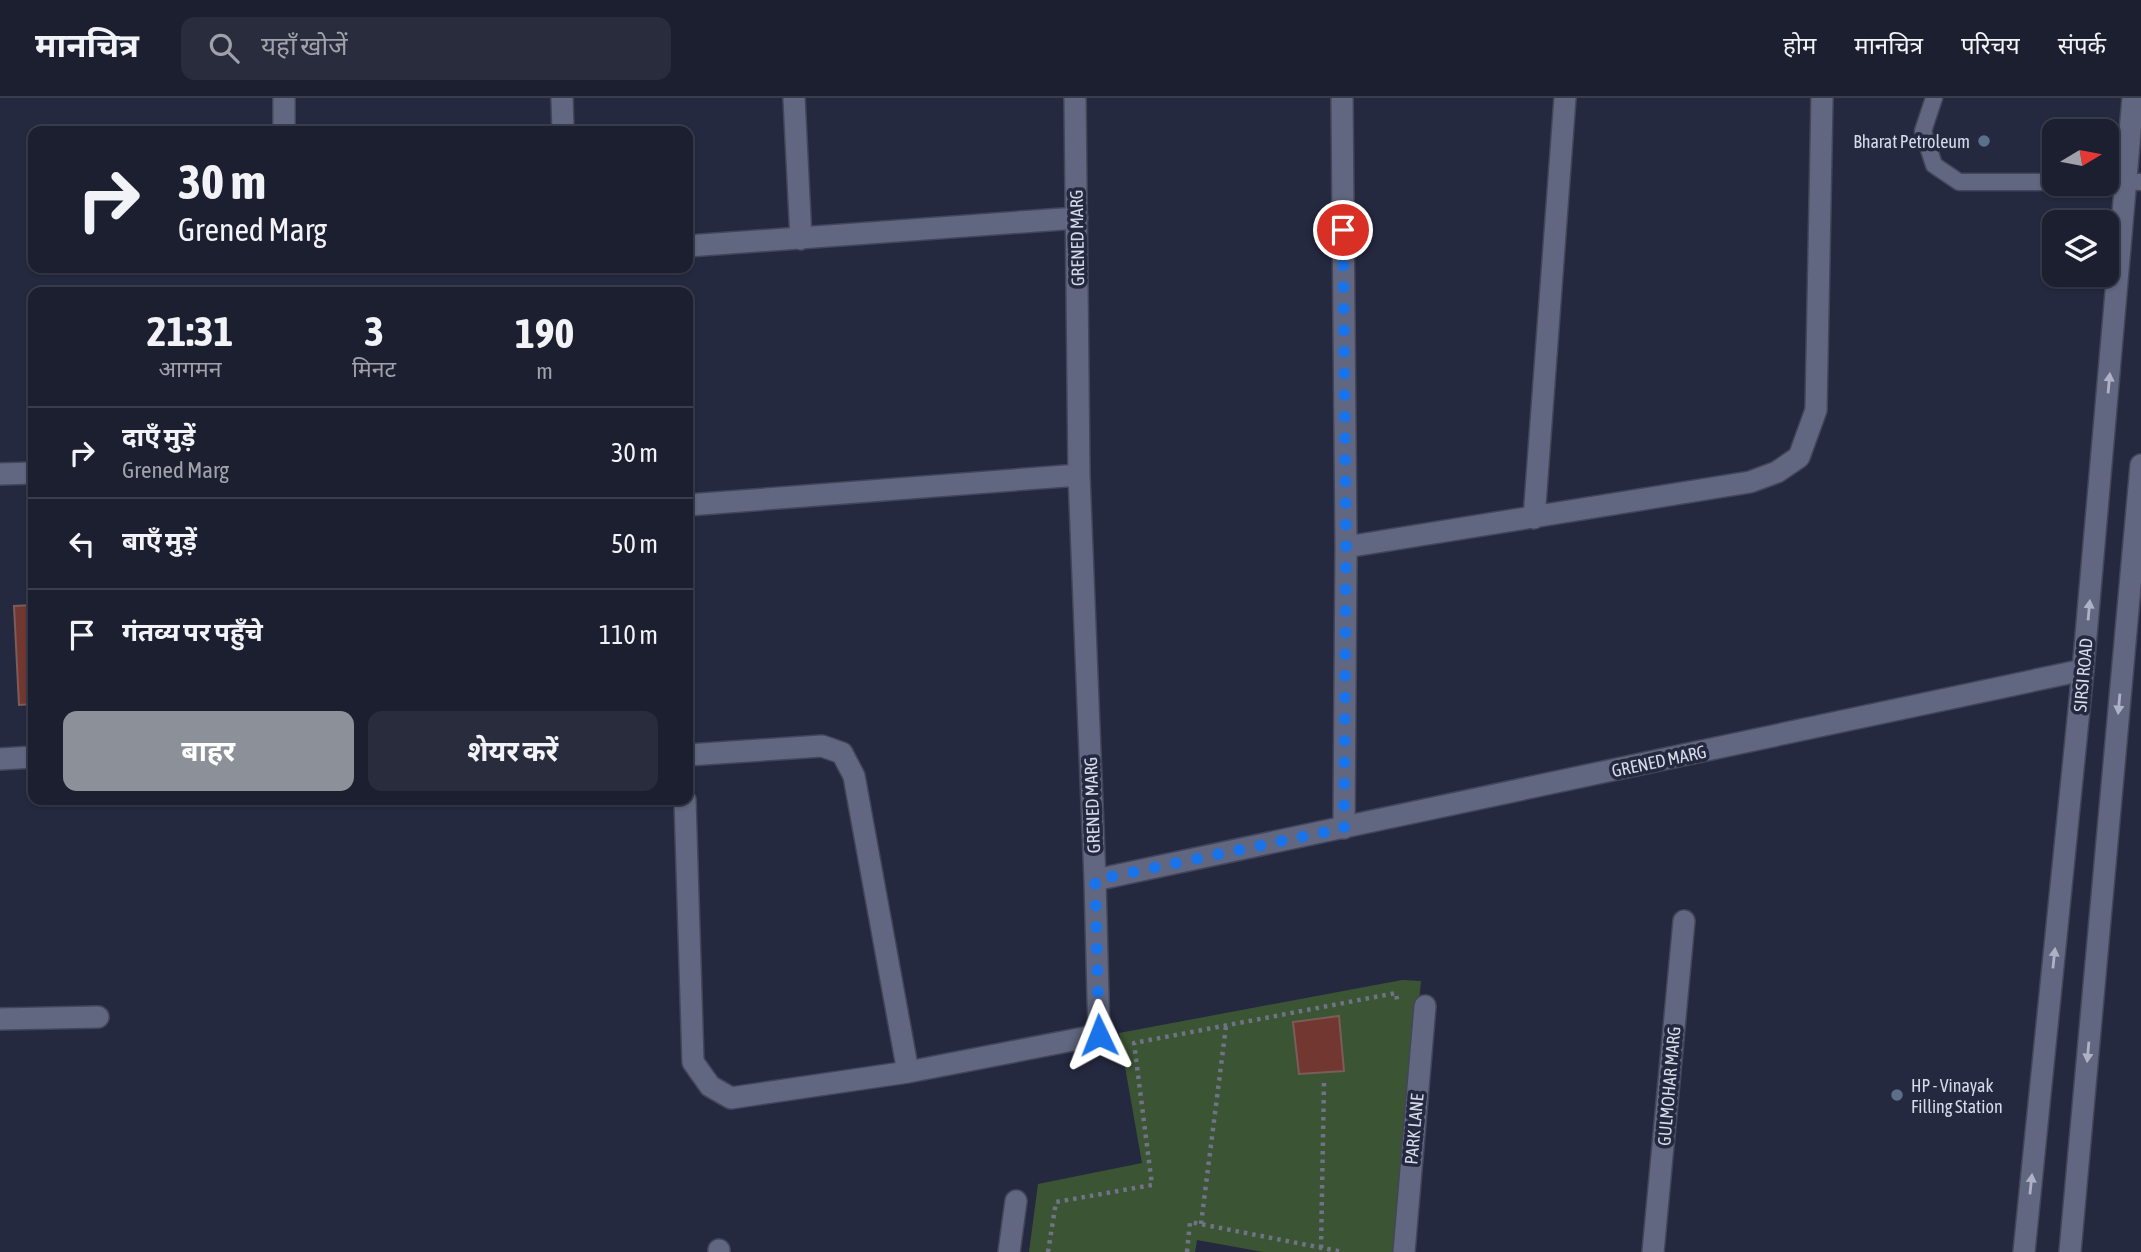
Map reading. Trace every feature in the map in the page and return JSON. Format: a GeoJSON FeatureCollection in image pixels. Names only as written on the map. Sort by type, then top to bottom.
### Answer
{"type":"FeatureCollection","features":[{"type":"Feature","properties":{"kind":"street"},"geometry":{"type":"LineString","coordinates":[[284,98],[284,126]]}},
{"type":"Feature","properties":{"kind":"street"},"geometry":{"type":"LineString","coordinates":[[562,98],[563,126]]}},
{"type":"Feature","properties":{"kind":"street"},"geometry":{"type":"LineString","coordinates":[[794,98],[801,239]]}},
{"type":"Feature","properties":{"kind":"street","name":"GRENED MARG"},"geometry":{"type":"LineString","coordinates":[[1075,98],[1079,475],[1095,880],[2083,670]]}},
{"type":"Feature","properties":{"kind":"street"},"geometry":{"type":"LineString","coordinates":[[1342,98],[1346,547],[1344,828]]}},
{"type":"Feature","properties":{"kind":"street"},"geometry":{"type":"LineString","coordinates":[[1534,518],[1565,98]]}},
{"type":"Feature","properties":{"kind":"street"},"geometry":{"type":"LineString","coordinates":[[1346,547],[1750,482],[1777,472],[1799,457],[1816,410],[1822,98]]}},
{"type":"Feature","properties":{"kind":"street","name":"SIRSI ROAD"},"geometry":{"type":"LineString","coordinates":[[2024,1252],[2083,670],[2133,98]]}},
{"type":"Feature","properties":{"kind":"street"},"geometry":{"type":"LineString","coordinates":[[693,246],[1077,218]]}},
{"type":"Feature","properties":{"kind":"street"},"geometry":{"type":"LineString","coordinates":[[2070,1252],[2141,465]]}},
{"type":"Feature","properties":{"kind":"street"},"geometry":{"type":"LineString","coordinates":[[0,474],[28,473]]}},
{"type":"Feature","properties":{"kind":"street"},"geometry":{"type":"LineString","coordinates":[[693,505],[1079,475]]}},
{"type":"Feature","properties":{"kind":"street"},"geometry":{"type":"LineString","coordinates":[[693,755],[822,746],[842,753],[854,776],[908,1072]]}},
{"type":"Feature","properties":{"kind":"street"},"geometry":{"type":"LineString","coordinates":[[0,759],[28,757]]}},
{"type":"Feature","properties":{"kind":"street"},"geometry":{"type":"LineString","coordinates":[[685,805],[693,1062],[710,1086],[731,1098],[908,1072],[1099,1035],[1095,880]]}},
{"type":"Feature","properties":{"kind":"street","name":"GULMOHAR MARG"},"geometry":{"type":"LineString","coordinates":[[1653,1252],[1684,921]]}},
{"type":"Feature","properties":{"kind":"street","name":"PARK LANE"},"geometry":{"type":"LineString","coordinates":[[1404,1252],[1425,1006]]}},
{"type":"Feature","properties":{"kind":"street"},"geometry":{"type":"LineString","coordinates":[[0,1019],[98,1017]]}},
{"type":"Feature","properties":{"kind":"street"},"geometry":{"type":"LineString","coordinates":[[1009,1252],[1016,1201]]}},
{"type":"Feature","properties":{"kind":"lane"},"geometry":{"type":"LineString","coordinates":[[1934,98],[1923,131],[1934,165],[1959,182],[2042,182]]}},
{"type":"Feature","properties":{"kind":"path"},"geometry":{"type":"LineString","coordinates":[[1048,1252],[1056,1202],[1152,1185],[1134,1043],[1396,993],[1399,1008]]}},
{"type":"Feature","properties":{"kind":"path"},"geometry":{"type":"LineString","coordinates":[[1201,1224],[1226,1026]]}},
{"type":"Feature","properties":{"kind":"path"},"geometry":{"type":"LineString","coordinates":[[1321,1248],[1324,1081]]}},
{"type":"Feature","properties":{"kind":"path"},"geometry":{"type":"LineString","coordinates":[[1187,1252],[1191,1222],[1343,1252]]}},
{"type":"Feature","properties":{"kind":"green space"},"geometry":{"type":"Polygon","coordinates":[[[1402,980],[1421,981],[1394,1252],[1263,1252],[1197,1240],[1195,1252],[1029,1252],[1038,1184],[1142,1163],[1119,1033],[1402,980]]]}},
{"type":"Feature","properties":{"kind":"building"},"geometry":{"type":"Polygon","coordinates":[[[28,605],[28,704],[19,705],[14,606],[28,605]]]}},
{"type":"Feature","properties":{"kind":"building"},"geometry":{"type":"Polygon","coordinates":[[[1339,1016],[1344,1071],[1299,1074],[1293,1022],[1339,1016]]]}},
{"type":"Feature","properties":{"kind":"place","name":"Bharat Petroleum"},"geometry":{"type":"Point","coordinates":[1984,141]}},
{"type":"Feature","properties":{"kind":"place","name":"HP - Vinayak Filling Station"},"geometry":{"type":"Point","coordinates":[1897,1095]}},
{"type":"Feature","properties":{"kind":"route"},"geometry":{"type":"LineString","coordinates":[[1099,1035],[1095,880],[1344,828],[1346,547],[1343,230]]}}]}
